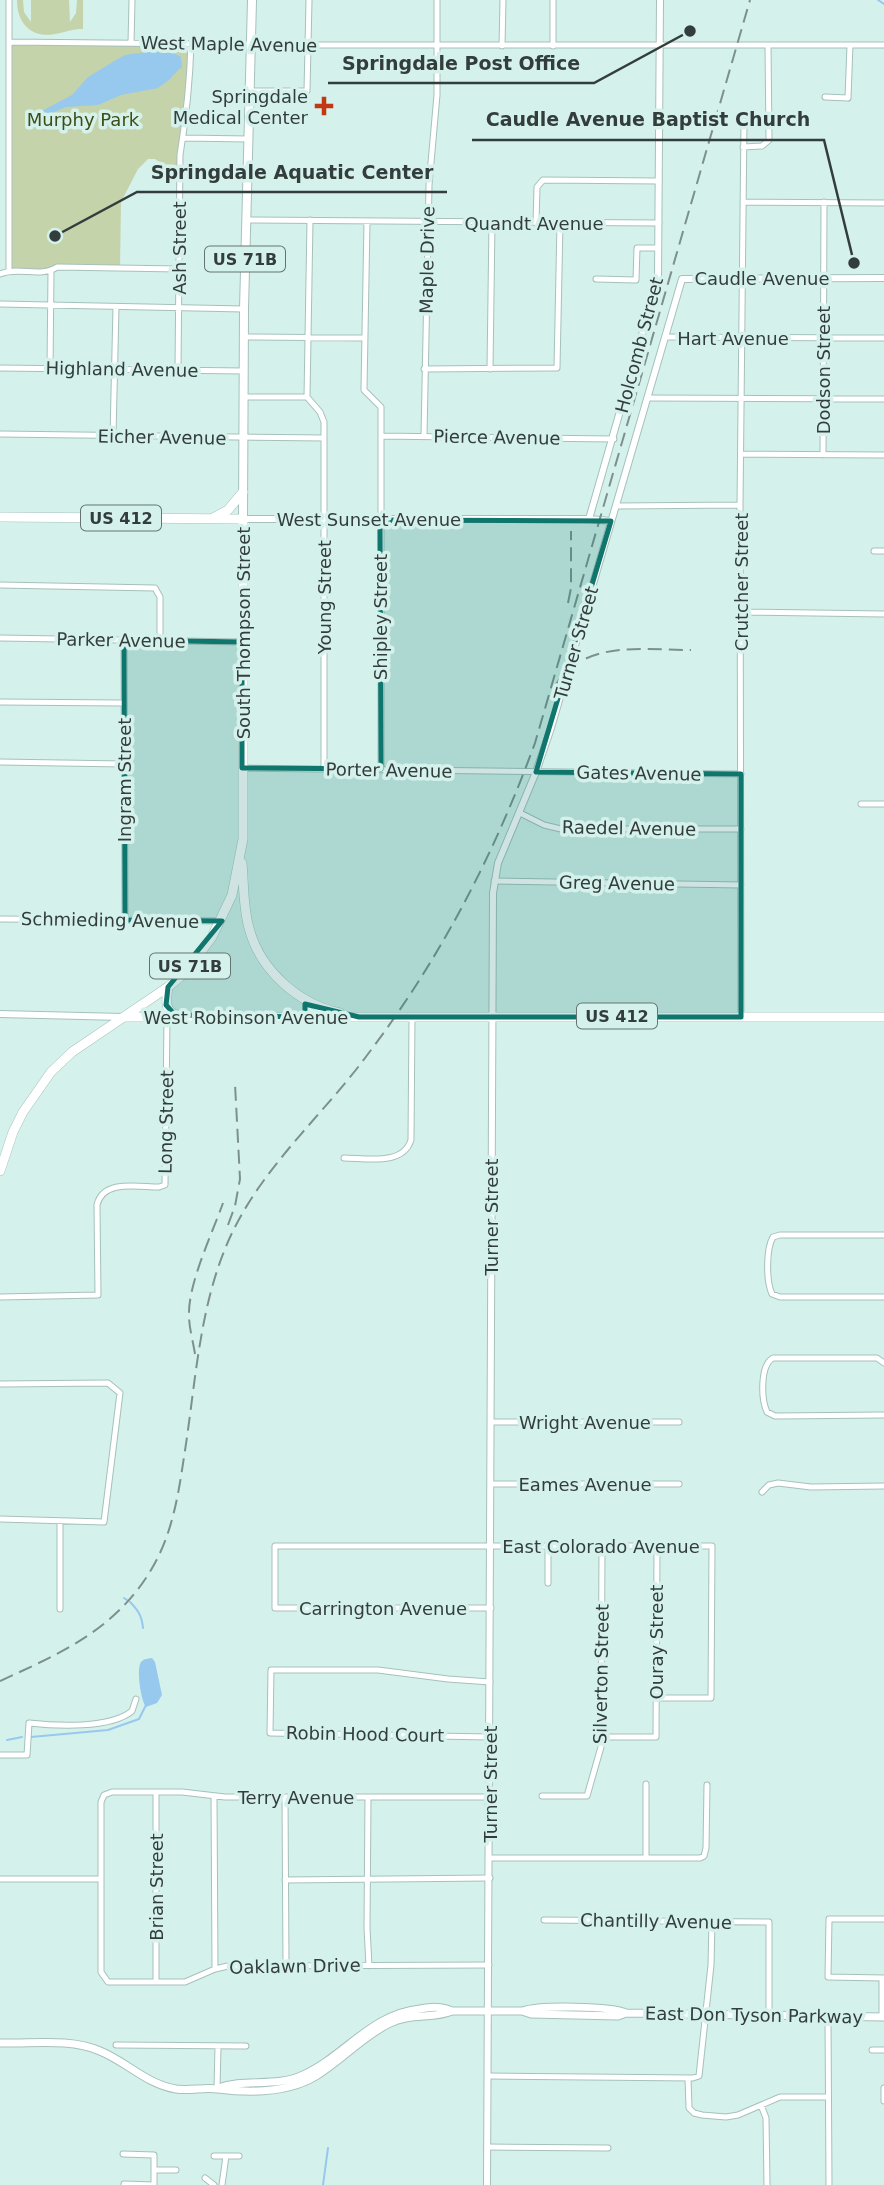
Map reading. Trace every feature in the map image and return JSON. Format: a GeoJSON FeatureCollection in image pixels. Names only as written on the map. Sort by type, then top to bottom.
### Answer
{"type":"FeatureCollection","features":[{"type":"Feature","properties":{"kind":"highway"},"geometry":{"type":"LineString","coordinates":[[212,519],[228,510],[243,492]]}},
{"type":"Feature","properties":{"kind":"highway","name":"West Sunset Avenue"},"geometry":{"type":"LineString","coordinates":[[0,517],[243,519]]}},
{"type":"Feature","properties":{"kind":"highway","name":"South Thompson Street"},"geometry":{"type":"LineString","coordinates":[[0,1171],[9,1140],[23,1112],[51,1072],[72,1052],[168,987],[190,966],[212,937],[232,895],[242,851],[243,519]]}},
{"type":"Feature","properties":{"kind":"highway","name":"US 412"},"geometry":{"type":"LineString","coordinates":[[242,851],[245,903],[252,937],[264,961],[282,981],[307,1000],[321,1008],[359,1017]]}},
{"type":"Feature","properties":{"kind":"highway"},"geometry":{"type":"LineString","coordinates":[[232,895],[245,903]]}},
{"type":"Feature","properties":{"kind":"highway"},"geometry":{"type":"LineString","coordinates":[[168,987],[167,1008],[175,1016],[185,1017]]}},
{"type":"Feature","properties":{"kind":"highway"},"geometry":{"type":"LineString","coordinates":[[307,1000],[307,1017]]}},
{"type":"Feature","properties":{"kind":"highway","name":"US 412"},"geometry":{"type":"LineString","coordinates":[[492,1016],[884,1017]]}},
{"type":"Feature","properties":{"kind":"highway","name":"West Robinson Avenue"},"geometry":{"type":"LineString","coordinates":[[125,1017],[492,1016]]}},
{"type":"Feature","properties":{"kind":"main road","name":"South Thompson Street"},"geometry":{"type":"LineString","coordinates":[[243,519],[244,309],[252,0]]}},
{"type":"Feature","properties":{"kind":"main road","name":"East Don Tyson Parkway"},"geometry":{"type":"LineString","coordinates":[[0,2043],[82,2046],[112,2057],[160,2085],[188,2090],[270,2090],[293,2086],[314,2077],[390,2023],[415,2015],[444,2014],[452,2011],[522,2011],[531,2014],[618,2016],[626,2013],[883,2016]]}},
{"type":"Feature","properties":{"kind":"street"},"geometry":{"type":"LineString","coordinates":[[131,43],[132,0]]}},
{"type":"Feature","properties":{"kind":"street"},"geometry":{"type":"LineString","coordinates":[[250,91],[307,91],[309,0]]}},
{"type":"Feature","properties":{"kind":"street","name":"Maple Drive"},"geometry":{"type":"LineString","coordinates":[[424,436],[430,159],[437,116],[437,0]]}},
{"type":"Feature","properties":{"kind":"street"},"geometry":{"type":"LineString","coordinates":[[502,46],[503,0]]}},
{"type":"Feature","properties":{"kind":"street"},"geometry":{"type":"LineString","coordinates":[[553,0],[553,46]]}},
{"type":"Feature","properties":{"kind":"street","name":"Holcomb Street"},"geometry":{"type":"LineString","coordinates":[[589,519],[656,290],[660,0]]}},
{"type":"Feature","properties":{"kind":"street"},"geometry":{"type":"LineString","coordinates":[[0,7],[9,3],[9,271]]}},
{"type":"Feature","properties":{"kind":"street","name":"West Maple Avenue"},"geometry":{"type":"LineString","coordinates":[[9,42],[308,46],[884,46]]}},
{"type":"Feature","properties":{"kind":"street","name":"Ash Street"},"geometry":{"type":"LineString","coordinates":[[178,370],[180,155],[190,80],[191,43]]}},
{"type":"Feature","properties":{"kind":"street"},"geometry":{"type":"LineString","coordinates":[[743,146],[762,146],[769,140],[768,45]]}},
{"type":"Feature","properties":{"kind":"street"},"geometry":{"type":"LineString","coordinates":[[825,97],[848,98],[850,46]]}},
{"type":"Feature","properties":{"kind":"street","name":"Crutcher Street"},"geometry":{"type":"LineString","coordinates":[[741,1017],[740,505],[744,121]]}},
{"type":"Feature","properties":{"kind":"street"},"geometry":{"type":"LineString","coordinates":[[184,138],[248,139]]}},
{"type":"Feature","properties":{"kind":"street"},"geometry":{"type":"LineString","coordinates":[[0,144],[8,141]]}},
{"type":"Feature","properties":{"kind":"street"},"geometry":{"type":"LineString","coordinates":[[536,223],[537,187],[543,180],[659,181]]}},
{"type":"Feature","properties":{"kind":"street"},"geometry":{"type":"LineString","coordinates":[[743,202],[884,203]]}},
{"type":"Feature","properties":{"kind":"street","name":"Dodson Street"},"geometry":{"type":"LineString","coordinates":[[823,455],[824,202]]}},
{"type":"Feature","properties":{"kind":"street"},"geometry":{"type":"LineString","coordinates":[[246,220],[310,220]]}},
{"type":"Feature","properties":{"kind":"street","name":"Quandt Avenue"},"geometry":{"type":"LineString","coordinates":[[310,220],[659,223]]}},
{"type":"Feature","properties":{"kind":"street","name":"Young Street"},"geometry":{"type":"LineString","coordinates":[[310,220],[307,397],[322,416],[324,438],[324,769]]}},
{"type":"Feature","properties":{"kind":"street","name":"Shipley Street"},"geometry":{"type":"LineString","coordinates":[[367,221],[364,390],[381,407],[381,769]]}},
{"type":"Feature","properties":{"kind":"street"},"geometry":{"type":"LineString","coordinates":[[490,369],[492,222]]}},
{"type":"Feature","properties":{"kind":"street"},"geometry":{"type":"LineString","coordinates":[[424,369],[557,368],[560,223]]}},
{"type":"Feature","properties":{"kind":"street"},"geometry":{"type":"LineString","coordinates":[[596,279],[636,280],[637,248],[658,248]]}},
{"type":"Feature","properties":{"kind":"street"},"geometry":{"type":"LineString","coordinates":[[0,274],[9,271],[51,271],[57,267],[180,269]]}},
{"type":"Feature","properties":{"kind":"street"},"geometry":{"type":"LineString","coordinates":[[50,369],[51,271]]}},
{"type":"Feature","properties":{"kind":"street","name":"Caudle Avenue"},"geometry":{"type":"LineString","coordinates":[[682,279],[884,278]]}},
{"type":"Feature","properties":{"kind":"street","name":"Turner Street"},"geometry":{"type":"LineString","coordinates":[[487,2185],[494,881],[498,863],[537,772],[682,279]]}},
{"type":"Feature","properties":{"kind":"street"},"geometry":{"type":"LineString","coordinates":[[0,304],[244,309]]}},
{"type":"Feature","properties":{"kind":"street"},"geometry":{"type":"LineString","coordinates":[[113,436],[116,307]]}},
{"type":"Feature","properties":{"kind":"street"},"geometry":{"type":"LineString","coordinates":[[244,337],[365,338]]}},
{"type":"Feature","properties":{"kind":"street","name":"Hart Avenue"},"geometry":{"type":"LineString","coordinates":[[665,337],[884,338]]}},
{"type":"Feature","properties":{"kind":"street","name":"Highland Avenue"},"geometry":{"type":"LineString","coordinates":[[0,368],[244,371]]}},
{"type":"Feature","properties":{"kind":"street"},"geometry":{"type":"LineString","coordinates":[[244,397],[307,397]]}},
{"type":"Feature","properties":{"kind":"street"},"geometry":{"type":"LineString","coordinates":[[647,398],[884,398]]}},
{"type":"Feature","properties":{"kind":"street","name":"Eicher Avenue"},"geometry":{"type":"LineString","coordinates":[[0,434],[324,438]]}},
{"type":"Feature","properties":{"kind":"street","name":"Pierce Avenue"},"geometry":{"type":"LineString","coordinates":[[381,436],[614,439]]}},
{"type":"Feature","properties":{"kind":"street"},"geometry":{"type":"LineString","coordinates":[[741,454],[884,454]]}},
{"type":"Feature","properties":{"kind":"street"},"geometry":{"type":"LineString","coordinates":[[616,506],[740,505]]}},
{"type":"Feature","properties":{"kind":"street","name":"West Sunset Avenue"},"geometry":{"type":"LineString","coordinates":[[243,519],[611,521]]}},
{"type":"Feature","properties":{"kind":"street"},"geometry":{"type":"LineString","coordinates":[[874,551],[884,551]]}},
{"type":"Feature","properties":{"kind":"street"},"geometry":{"type":"LineString","coordinates":[[0,585],[151,587],[158,590],[160,597],[160,641]]}},
{"type":"Feature","properties":{"kind":"street"},"geometry":{"type":"LineString","coordinates":[[741,612],[884,614]]}},
{"type":"Feature","properties":{"kind":"street","name":"Parker Avenue"},"geometry":{"type":"LineString","coordinates":[[0,638],[242,642]]}},
{"type":"Feature","properties":{"kind":"street","name":"Ingram Street"},"geometry":{"type":"LineString","coordinates":[[124,640],[125,920]]}},
{"type":"Feature","properties":{"kind":"street"},"geometry":{"type":"LineString","coordinates":[[0,702],[123,703]]}},
{"type":"Feature","properties":{"kind":"street"},"geometry":{"type":"LineString","coordinates":[[0,762],[124,764]]}},
{"type":"Feature","properties":{"kind":"street","name":"Porter Avenue"},"geometry":{"type":"LineString","coordinates":[[242,768],[537,772]]}},
{"type":"Feature","properties":{"kind":"street","name":"Gates Avenue"},"geometry":{"type":"LineString","coordinates":[[537,772],[741,774]]}},
{"type":"Feature","properties":{"kind":"street"},"geometry":{"type":"LineString","coordinates":[[862,804],[884,804]]}},
{"type":"Feature","properties":{"kind":"street","name":"Raedel Avenue"},"geometry":{"type":"LineString","coordinates":[[520,813],[544,825],[561,829],[741,829]]}},
{"type":"Feature","properties":{"kind":"street","name":"Greg Avenue"},"geometry":{"type":"LineString","coordinates":[[494,881],[741,885]]}},
{"type":"Feature","properties":{"kind":"street","name":"Schmieding Avenue"},"geometry":{"type":"LineString","coordinates":[[0,919],[220,921]]}},
{"type":"Feature","properties":{"kind":"street","name":"West Robinson Avenue"},"geometry":{"type":"LineString","coordinates":[[0,1014],[125,1017]]}},
{"type":"Feature","properties":{"kind":"street","name":"Long Street"},"geometry":{"type":"LineString","coordinates":[[0,1297],[98,1295],[99,1196],[108,1189],[159,1187],[166,1183],[167,1017]]}},
{"type":"Feature","properties":{"kind":"street"},"geometry":{"type":"LineString","coordinates":[[344,1158],[395,1157],[408,1148],[411,1140],[412,1017]]}},
{"type":"Feature","properties":{"kind":"street"},"geometry":{"type":"LineString","coordinates":[[884,1235],[773,1237],[769,1244],[769,1286],[772,1294],[780,1297],[884,1297]]}},
{"type":"Feature","properties":{"kind":"street"},"geometry":{"type":"LineString","coordinates":[[883,1362],[877,1358],[773,1358],[764,1368],[764,1403],[766,1412],[775,1416],[884,1415]]}},
{"type":"Feature","properties":{"kind":"street"},"geometry":{"type":"LineString","coordinates":[[0,1384],[108,1383],[120,1393],[104,1522],[0,1518]]}},
{"type":"Feature","properties":{"kind":"street","name":"Wright Avenue"},"geometry":{"type":"LineString","coordinates":[[491,1422],[679,1422]]}},
{"type":"Feature","properties":{"kind":"street"},"geometry":{"type":"LineString","coordinates":[[762,1492],[769,1485],[778,1483],[811,1487],[884,1486]]}},
{"type":"Feature","properties":{"kind":"street","name":"Eames Avenue"},"geometry":{"type":"LineString","coordinates":[[491,1485],[679,1484]]}},
{"type":"Feature","properties":{"kind":"street"},"geometry":{"type":"LineString","coordinates":[[60,1521],[60,1609]]}},
{"type":"Feature","properties":{"kind":"street","name":"East Colorado Avenue"},"geometry":{"type":"LineString","coordinates":[[275,1608],[275,1546],[712,1546],[711,1699],[656,1698]]}},
{"type":"Feature","properties":{"kind":"street"},"geometry":{"type":"LineString","coordinates":[[548,1546],[548,1584]]}},
{"type":"Feature","properties":{"kind":"street","name":"Silverton Street"},"geometry":{"type":"LineString","coordinates":[[542,1796],[587,1796],[600,1756],[602,1546]]}},
{"type":"Feature","properties":{"kind":"street","name":"Ouray Street"},"geometry":{"type":"LineString","coordinates":[[602,1737],[656,1737],[657,1546]]}},
{"type":"Feature","properties":{"kind":"street","name":"Carrington Avenue"},"geometry":{"type":"LineString","coordinates":[[275,1608],[491,1608]]}},
{"type":"Feature","properties":{"kind":"street","name":"Robin Hood Court"},"geometry":{"type":"LineString","coordinates":[[490,1682],[378,1670],[271,1670],[270,1732],[490,1737]]}},
{"type":"Feature","properties":{"kind":"street"},"geometry":{"type":"LineString","coordinates":[[0,1755],[27,1755],[29,1723],[90,1724],[107,1721],[127,1715],[132,1711],[136,1699]]}},
{"type":"Feature","properties":{"kind":"street"},"geometry":{"type":"LineString","coordinates":[[646,1784],[646,1858]]}},
{"type":"Feature","properties":{"kind":"street"},"geometry":{"type":"LineString","coordinates":[[490,1858],[704,1856],[707,1785]]}},
{"type":"Feature","properties":{"kind":"street","name":"Terry Avenue"},"geometry":{"type":"LineString","coordinates":[[101,1879],[101,1802],[104,1796],[112,1792],[285,1797],[490,1797]]}},
{"type":"Feature","properties":{"kind":"street","name":"Brian Street"},"geometry":{"type":"LineString","coordinates":[[156,1792],[156,1982]]}},
{"type":"Feature","properties":{"kind":"street"},"geometry":{"type":"LineString","coordinates":[[214,1796],[215,1969]]}},
{"type":"Feature","properties":{"kind":"street"},"geometry":{"type":"LineString","coordinates":[[285,1797],[286,1966]]}},
{"type":"Feature","properties":{"kind":"street"},"geometry":{"type":"LineString","coordinates":[[368,1797],[369,1966]]}},
{"type":"Feature","properties":{"kind":"street"},"geometry":{"type":"LineString","coordinates":[[285,1880],[490,1878]]}},
{"type":"Feature","properties":{"kind":"street"},"geometry":{"type":"LineString","coordinates":[[0,1879],[101,1879]]}},
{"type":"Feature","properties":{"kind":"street","name":"Oaklawn Drive"},"geometry":{"type":"LineString","coordinates":[[101,1879],[101,1972],[104,1980],[112,1983],[185,1982],[228,1966],[489,1965]]}},
{"type":"Feature","properties":{"kind":"street"},"geometry":{"type":"LineString","coordinates":[[883,2016],[883,1978],[828,1977],[829,1919],[884,1919]]}},
{"type":"Feature","properties":{"kind":"street","name":"Chantilly Avenue"},"geometry":{"type":"LineString","coordinates":[[544,1920],[769,1922],[769,2015]]}},
{"type":"Feature","properties":{"kind":"street"},"geometry":{"type":"LineString","coordinates":[[488,2076],[699,2076],[711,1965],[712,1922]]}},
{"type":"Feature","properties":{"kind":"street"},"geometry":{"type":"LineString","coordinates":[[828,2017],[829,2185]]}},
{"type":"Feature","properties":{"kind":"street"},"geometry":{"type":"LineString","coordinates":[[116,2045],[246,2046]]}},
{"type":"Feature","properties":{"kind":"street"},"geometry":{"type":"LineString","coordinates":[[218,2046],[218,2089]]}},
{"type":"Feature","properties":{"kind":"street"},"geometry":{"type":"LineString","coordinates":[[872,2050],[884,2050]]}},
{"type":"Feature","properties":{"kind":"street"},"geometry":{"type":"LineString","coordinates":[[688,2078],[689,2108],[702,2115],[738,2115],[780,2097],[828,2097]]}},
{"type":"Feature","properties":{"kind":"street"},"geometry":{"type":"LineString","coordinates":[[884,2088],[884,2101]]}},
{"type":"Feature","properties":{"kind":"street"},"geometry":{"type":"LineString","coordinates":[[761,2105],[766,2118],[767,2185]]}},
{"type":"Feature","properties":{"kind":"street"},"geometry":{"type":"LineString","coordinates":[[487,2147],[608,2148]]}},
{"type":"Feature","properties":{"kind":"street"},"geometry":{"type":"LineString","coordinates":[[123,2154],[154,2155],[154,2185],[124,2184]]}},
{"type":"Feature","properties":{"kind":"street"},"geometry":{"type":"LineString","coordinates":[[214,2156],[239,2156]]}},
{"type":"Feature","properties":{"kind":"street"},"geometry":{"type":"LineString","coordinates":[[222,2185],[226,2156]]}},
{"type":"Feature","properties":{"kind":"street"},"geometry":{"type":"LineString","coordinates":[[154,2170],[176,2170]]}},
{"type":"Feature","properties":{"kind":"street"},"geometry":{"type":"LineString","coordinates":[[205,2178],[214,2185]]}},
{"type":"Feature","properties":{"kind":"highlighted area"},"geometry":{"type":"Polygon","coordinates":[[[380,520],[611,521],[536,772],[741,774],[741,1017],[359,1017],[305,1004],[305,1017],[175,1015],[166,1005],[168,987],[222,921],[125,920],[124,640],[242,642],[242,768],[381,769],[380,520]]]}},
{"type":"Feature","properties":{"kind":"green space"},"geometry":{"type":"Polygon","coordinates":[[[17,0],[23,0],[24,12],[31,22],[31,0],[69,0],[70,22],[76,13],[77,0],[83,0],[83,29],[51,35],[35,32],[24,24],[20,17],[17,0]]]}},
{"type":"Feature","properties":{"kind":"green space","name":"Murphy Park"},"geometry":{"type":"Polygon","coordinates":[[[9,42],[191,43],[180,168],[165,166],[155,159],[148,159],[138,169],[121,202],[120,268],[57,267],[51,271],[9,270],[9,42]]]}},
{"type":"Feature","properties":{"kind":"water"},"geometry":{"type":"Polygon","coordinates":[[[153,51],[173,53],[181,57],[182,69],[158,88],[121,95],[98,105],[66,107],[40,118],[38,113],[72,95],[88,77],[116,60],[125,55],[153,51]]]}},
{"type":"Feature","properties":{"kind":"water"},"geometry":{"type":"Polygon","coordinates":[[[152,1658],[162,1695],[157,1703],[146,1707],[142,1698],[139,1671],[141,1662],[152,1658]]]}},
{"type":"Feature","properties":{"kind":"waterway"},"geometry":{"type":"LineString","coordinates":[[878,0],[884,4]]}},
{"type":"Feature","properties":{"kind":"waterway"},"geometry":{"type":"LineString","coordinates":[[130,1602],[139,1614],[143,1628]]}},
{"type":"Feature","properties":{"kind":"waterway"},"geometry":{"type":"LineString","coordinates":[[31,1737],[108,1730],[139,1719],[146,1705]]}},
{"type":"Feature","properties":{"kind":"waterway"},"geometry":{"type":"LineString","coordinates":[[7,1740],[22,1737]]}},
{"type":"Feature","properties":{"kind":"waterway"},"geometry":{"type":"LineString","coordinates":[[323,2185],[328,2148]]}},
{"type":"Feature","properties":{"kind":"railway"},"geometry":{"type":"LineString","coordinates":[[0,1681],[85,1638],[121,1609],[151,1570],[173,1515],[182,1472],[205,1314],[221,1259],[232,1233],[261,1184],[351,1076],[419,981],[463,905],[502,825],[535,743],[750,0]]}},
{"type":"Feature","properties":{"kind":"railway"},"geometry":{"type":"LineString","coordinates":[[568,603],[571,588],[571,531]]}},
{"type":"Feature","properties":{"kind":"railway"},"geometry":{"type":"LineString","coordinates":[[555,686],[567,671],[598,654],[635,649],[691,650]]}},
{"type":"Feature","properties":{"kind":"railway"},"geometry":{"type":"LineString","coordinates":[[228,1225],[240,1179],[235,1084]]}},
{"type":"Feature","properties":{"kind":"railway"},"geometry":{"type":"LineString","coordinates":[[195,1354],[189,1315],[192,1289],[223,1203]]}},
{"type":"Feature","properties":{"kind":"place","name":"Springdale Post Office"},"geometry":{"type":"Point","coordinates":[690,31]}},
{"type":"Feature","properties":{"kind":"place","name":"Springdale Medical Center"},"geometry":{"type":"Point","coordinates":[324,106]}},
{"type":"Feature","properties":{"kind":"place","name":"Springdale Aquatic Center"},"geometry":{"type":"Point","coordinates":[55,236]}},
{"type":"Feature","properties":{"kind":"place","name":"Caudle Avenue Baptist Church"},"geometry":{"type":"Point","coordinates":[854,263]}}]}
